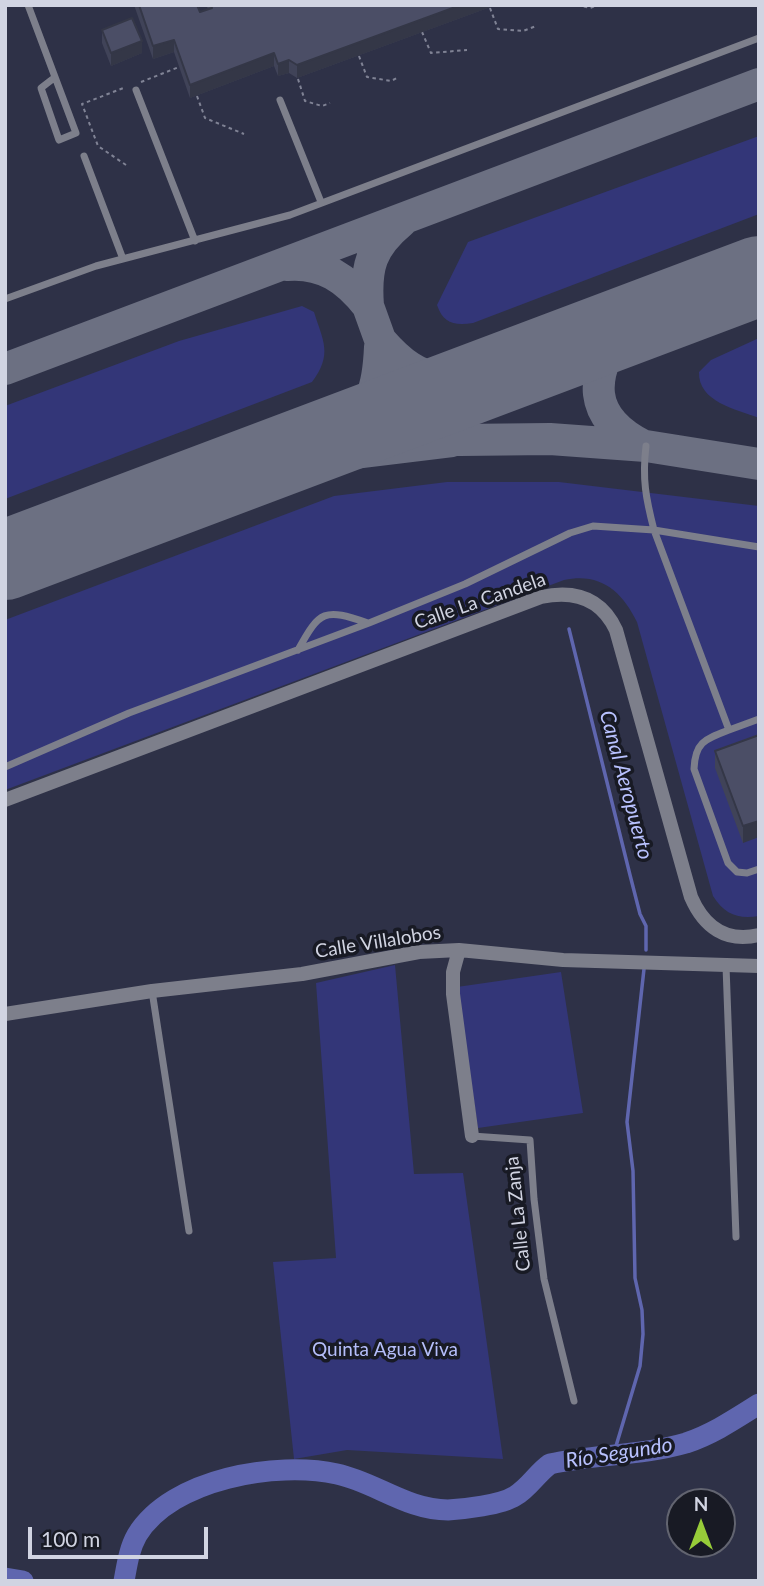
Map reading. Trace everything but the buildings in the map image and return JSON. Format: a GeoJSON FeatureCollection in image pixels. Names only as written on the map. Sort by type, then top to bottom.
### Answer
{"type":"FeatureCollection","features":[{"type":"Feature","properties":{"kind":"street","name":"Calle La Candela"},"geometry":{"type":"LineString","coordinates":[[5,800],[541,597],[558,593],[572,594],[595,603],[610,618],[616,630],[696,910],[713,929],[726,935],[759,935]]}},
{"type":"Feature","properties":{"kind":"street","name":"Calle Villalobos"},"geometry":{"type":"LineString","coordinates":[[5,1014],[152,991],[302,974],[419,951],[459,950],[563,960],[759,966]]}},
{"type":"Feature","properties":{"kind":"street","name":"Calle La Zanja"},"geometry":{"type":"LineString","coordinates":[[459,950],[453,972],[453,994],[472,1136]]}},
{"type":"Feature","properties":{"kind":"lane"},"geometry":{"type":"LineString","coordinates":[[28,5],[76,133],[59,140],[41,88],[54,78]]}},
{"type":"Feature","properties":{"kind":"lane"},"geometry":{"type":"LineString","coordinates":[[5,299],[77,272],[259,224],[759,38]]}},
{"type":"Feature","properties":{"kind":"lane"},"geometry":{"type":"LineString","coordinates":[[136,90],[195,241]]}},
{"type":"Feature","properties":{"kind":"lane"},"geometry":{"type":"LineString","coordinates":[[280,100],[321,202]]}},
{"type":"Feature","properties":{"kind":"lane"},"geometry":{"type":"LineString","coordinates":[[84,156],[124,259]]}},
{"type":"Feature","properties":{"kind":"lane"},"geometry":{"type":"LineString","coordinates":[[646,446],[643,472],[645,497],[654,530],[729,730]]}},
{"type":"Feature","properties":{"kind":"lane"},"geometry":{"type":"LineString","coordinates":[[5,767],[129,713],[369,624],[465,584],[570,533],[593,526],[654,530],[759,547]]}},
{"type":"Feature","properties":{"kind":"lane"},"geometry":{"type":"LineString","coordinates":[[298,650],[311,626],[322,615],[334,614],[369,624]]}},
{"type":"Feature","properties":{"kind":"lane"},"geometry":{"type":"LineString","coordinates":[[759,719],[706,739],[695,753],[694,769],[728,863],[737,872],[747,873],[759,869]]}},
{"type":"Feature","properties":{"kind":"lane"},"geometry":{"type":"LineString","coordinates":[[726,966],[736,1237]]}},
{"type":"Feature","properties":{"kind":"lane"},"geometry":{"type":"LineString","coordinates":[[152,991],[189,1231]]}},
{"type":"Feature","properties":{"kind":"lane","name":"Calle La Zanja"},"geometry":{"type":"LineString","coordinates":[[472,1136],[530,1140],[544,1279],[573,1401]]}},
{"type":"Feature","properties":{"kind":"path"},"geometry":{"type":"LineString","coordinates":[[577,5],[590,8],[598,5]]}},
{"type":"Feature","properties":{"kind":"path"},"geometry":{"type":"LineString","coordinates":[[490,8],[498,29],[523,31],[536,26]]}},
{"type":"Feature","properties":{"kind":"path"},"geometry":{"type":"LineString","coordinates":[[422,32],[431,53],[467,50]]}},
{"type":"Feature","properties":{"kind":"path"},"geometry":{"type":"LineString","coordinates":[[359,55],[367,78],[391,81],[399,77]]}},
{"type":"Feature","properties":{"kind":"path"},"geometry":{"type":"LineString","coordinates":[[126,165],[98,146],[82,104],[179,67]]}},
{"type":"Feature","properties":{"kind":"path"},"geometry":{"type":"LineString","coordinates":[[297,78],[305,101],[322,106],[330,103]]}},
{"type":"Feature","properties":{"kind":"path"},"geometry":{"type":"LineString","coordinates":[[196,95],[205,118],[244,134]]}},
{"type":"Feature","properties":{"kind":"green space"},"geometry":{"type":"Polygon","coordinates":[[[759,136],[759,214],[473,323],[450,322],[439,311],[437,305],[468,242],[759,136]]]}},
{"type":"Feature","properties":{"kind":"green space"},"geometry":{"type":"Polygon","coordinates":[[[302,306],[314,312],[324,347],[322,363],[312,382],[5,499],[5,406],[179,341],[302,306]]]}},
{"type":"Feature","properties":{"kind":"green space"},"geometry":{"type":"Polygon","coordinates":[[[759,338],[759,418],[711,397],[700,382],[699,372],[711,360],[759,338]]]}},
{"type":"Feature","properties":{"kind":"green space"},"geometry":{"type":"Polygon","coordinates":[[[447,482],[559,482],[759,506],[759,916],[733,914],[722,908],[713,896],[637,622],[617,593],[608,586],[588,579],[564,580],[5,790],[5,620],[334,496],[447,482]]]}},
{"type":"Feature","properties":{"kind":"green space","name":"Quinta Agua Viva"},"geometry":{"type":"Polygon","coordinates":[[[395,965],[414,1174],[463,1173],[503,1459],[347,1450],[294,1459],[273,1262],[336,1258],[316,983],[395,965]]]}},
{"type":"Feature","properties":{"kind":"green space"},"geometry":{"type":"Polygon","coordinates":[[[561,972],[583,1113],[478,1128],[457,987],[561,972]]]}},
{"type":"Feature","properties":{"kind":"waterway","name":"Canal Aeropuerto"},"geometry":{"type":"LineString","coordinates":[[569,629],[640,914],[646,926],[646,950]]}},
{"type":"Feature","properties":{"kind":"waterway"},"geometry":{"type":"LineString","coordinates":[[613,1456],[640,1366],[643,1334],[642,1310],[635,1278],[633,1171],[627,1122],[644,969]]}},
{"type":"Feature","properties":{"kind":"waterway","name":"Río Segundo"},"geometry":{"type":"LineString","coordinates":[[124,1581],[134,1540],[153,1515],[200,1487],[228,1478],[285,1470],[313,1471],[351,1478],[419,1506],[448,1510],[473,1508],[515,1496],[550,1464],[686,1443],[715,1431],[759,1404]]}},
{"type":"Feature","properties":{"kind":"waterway","name":"Río Segundo"},"geometry":{"type":"LineString","coordinates":[[5,1578],[23,1581]]}},
{"type":"Feature","properties":{"kind":"taxiway"},"geometry":{"type":"LineString","coordinates":[[5,369],[759,84]]}},
{"type":"Feature","properties":{"kind":"taxiway"},"geometry":{"type":"LineString","coordinates":[[401,222],[383,240],[372,259],[368,280],[368,306],[405,409],[425,430],[460,440],[550,439],[646,446],[759,464]]}},
{"type":"Feature","properties":{"kind":"taxiway"},"geometry":{"type":"LineString","coordinates":[[287,265],[312,266],[333,274],[352,288],[368,306]]}},
{"type":"Feature","properties":{"kind":"taxiway"},"geometry":{"type":"LineString","coordinates":[[623,327],[604,362],[599,379],[599,394],[603,409],[611,422],[625,435],[644,446]]}},
{"type":"Feature","properties":{"kind":"taxiway"},"geometry":{"type":"LineString","coordinates":[[382,342],[410,367],[437,378],[452,380],[504,374]]}},
{"type":"Feature","properties":{"kind":"taxiway"},"geometry":{"type":"LineString","coordinates":[[338,435],[359,416],[371,397],[377,376],[380,347]]}},
{"type":"Feature","properties":{"kind":"taxiway"},"geometry":{"type":"LineString","coordinates":[[219,479],[337,455],[452,441]]}},
{"type":"Feature","properties":{"kind":"runway"},"geometry":{"type":"LineString","coordinates":[[5,560],[759,276]]}}]}
